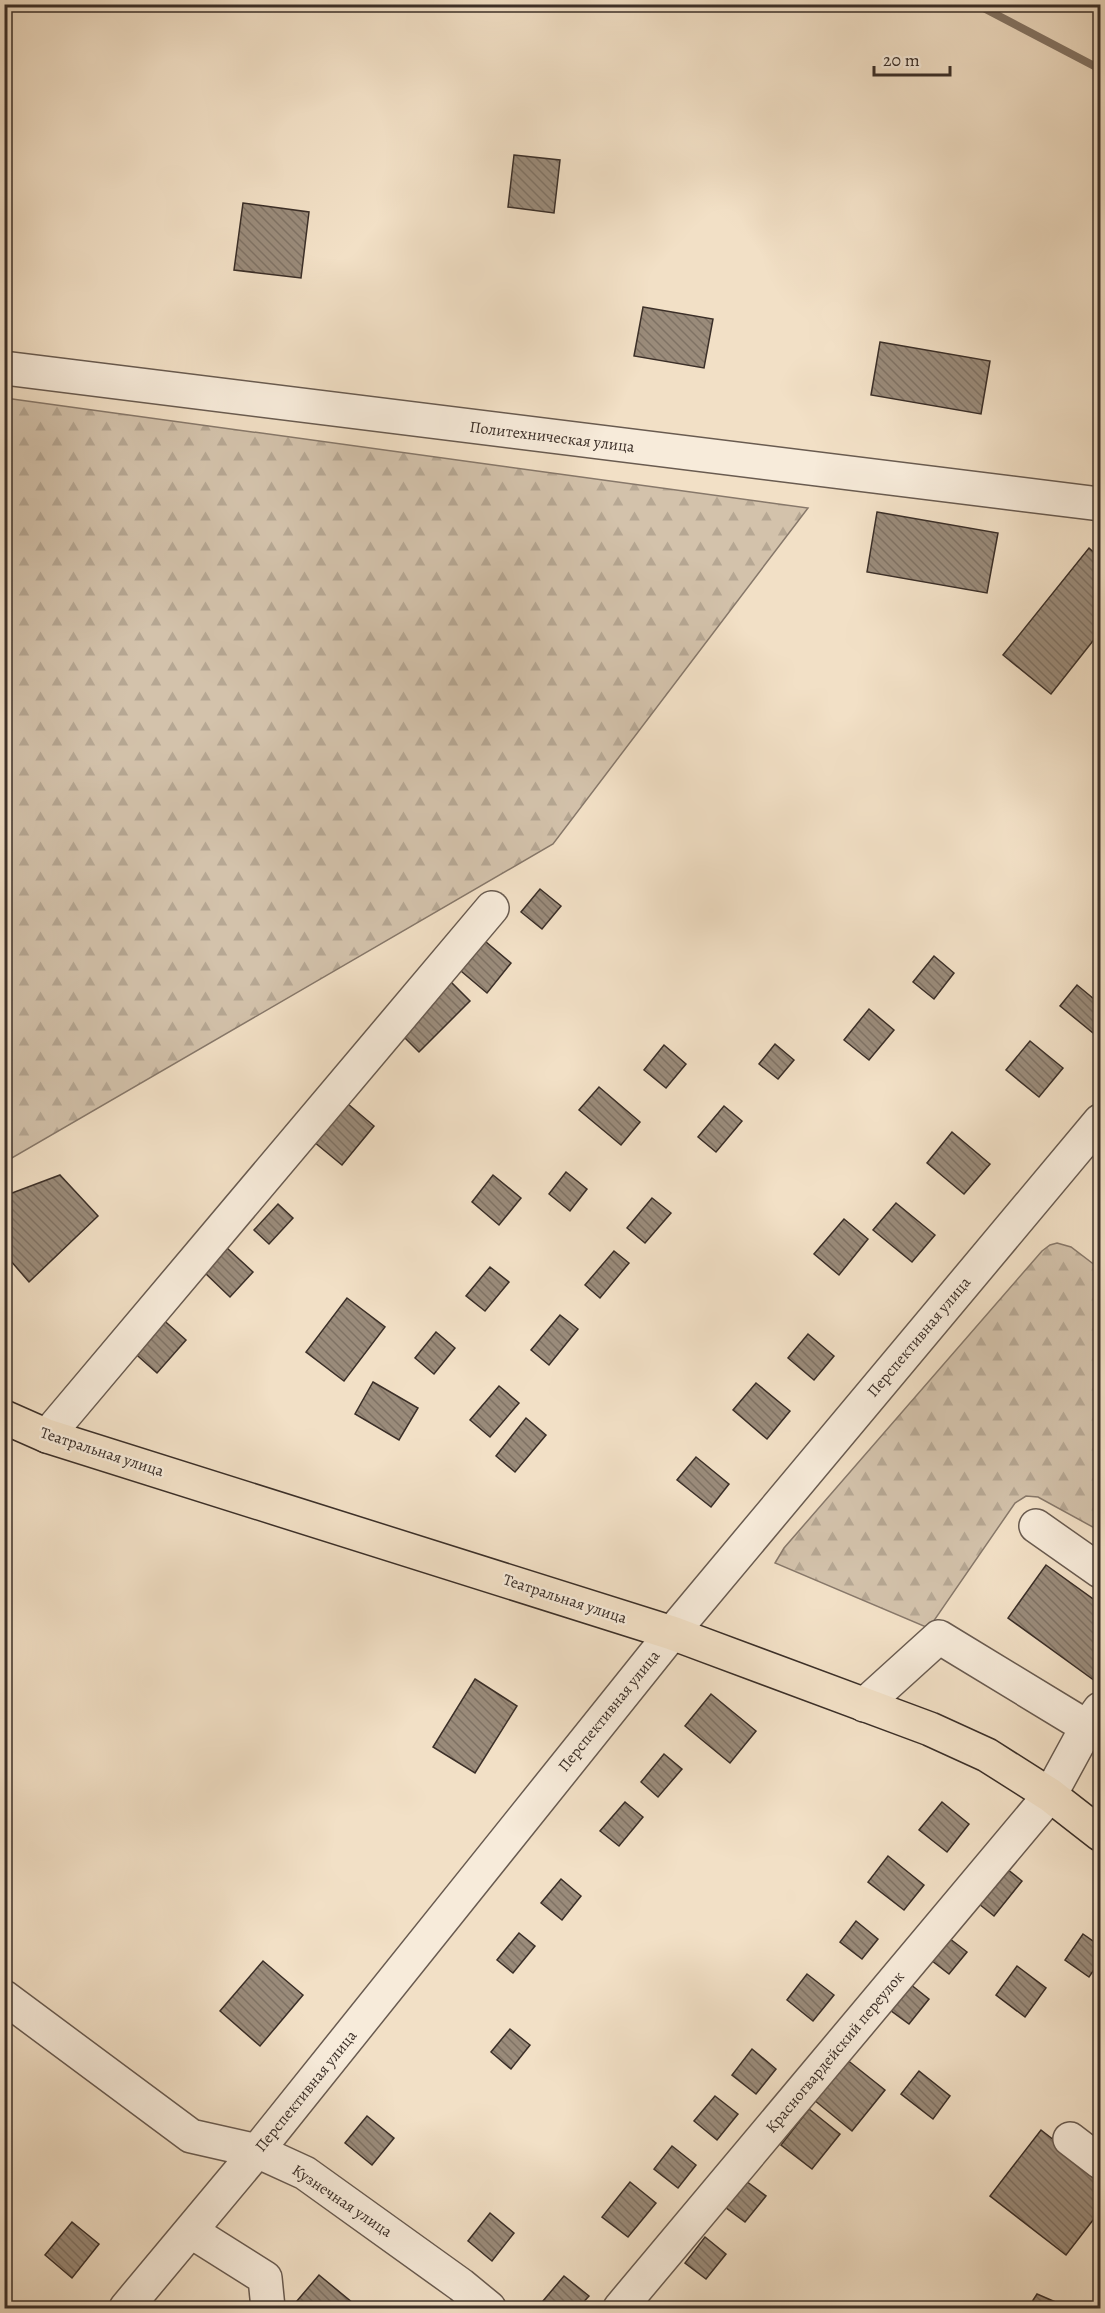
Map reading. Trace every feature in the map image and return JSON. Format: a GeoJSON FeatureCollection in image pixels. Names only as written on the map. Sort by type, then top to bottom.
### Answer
{"type":"FeatureCollection","features":[{"type":"Feature","properties":{"kind":"main road","name":"Театральная улица"},"geometry":{"type":"LineString","coordinates":[[6,1420],[47,1436],[672,1633],[930,1729],[987,1755],[1050,1795],[1101,1834]]}},
{"type":"Feature","properties":{"kind":"street","name":"Политехническая улица"},"geometry":{"type":"LineString","coordinates":[[4,368],[1101,504]]}},
{"type":"Feature","properties":{"kind":"street"},"geometry":{"type":"LineString","coordinates":[[47,1436],[492,908]]}},
{"type":"Feature","properties":{"kind":"street","name":"Перспективная улица"},"geometry":{"type":"LineString","coordinates":[[126,2308],[192,2232],[672,1633],[1101,1120]]}},
{"type":"Feature","properties":{"kind":"street"},"geometry":{"type":"LineString","coordinates":[[1036,1526],[1101,1571]]}},
{"type":"Feature","properties":{"kind":"street"},"geometry":{"type":"LineString","coordinates":[[864,1705],[939,1637],[1094,1718]]}},
{"type":"Feature","properties":{"kind":"street","name":"Красногвардейский переулок"},"geometry":{"type":"LineString","coordinates":[[620,2308],[1050,1795],[1094,1718]]}},
{"type":"Feature","properties":{"kind":"street","name":"Кузнечная улица"},"geometry":{"type":"LineString","coordinates":[[4,1997],[191,2136],[257,2151],[305,2173],[461,2285],[489,2308]]}},
{"type":"Feature","properties":{"kind":"street"},"geometry":{"type":"LineString","coordinates":[[1070,2139],[1101,2162]]}},
{"type":"Feature","properties":{"kind":"street"},"geometry":{"type":"LineString","coordinates":[[192,2232],[265,2278],[268,2308]]}},
{"type":"Feature","properties":{"kind":"green space"},"geometry":{"type":"Polygon","coordinates":[[[5,398],[808,508],[553,844],[5,1162],[5,398]]]}},
{"type":"Feature","properties":{"kind":"green space"},"geometry":{"type":"Polygon","coordinates":[[[1057,1243],[1071,1247],[1100,1269],[1100,1531],[1038,1497],[1026,1496],[1015,1503],[931,1625],[926,1627],[775,1563],[784,1548],[1042,1251],[1057,1243]]]}},
{"type":"Feature","properties":{"kind":"building"},"geometry":{"type":"Polygon","coordinates":[[[514,155],[560,160],[554,213],[508,207],[514,155]]]}},
{"type":"Feature","properties":{"kind":"building"},"geometry":{"type":"Polygon","coordinates":[[[243,203],[309,212],[301,278],[234,270],[243,203]]]}},
{"type":"Feature","properties":{"kind":"building"},"geometry":{"type":"Polygon","coordinates":[[[643,307],[713,319],[704,368],[634,356],[643,307]]]}},
{"type":"Feature","properties":{"kind":"building"},"geometry":{"type":"Polygon","coordinates":[[[880,342],[990,361],[981,414],[871,395],[880,342]]]}},
{"type":"Feature","properties":{"kind":"building"},"geometry":{"type":"Polygon","coordinates":[[[877,512],[998,533],[987,593],[867,572],[877,512]]]}},
{"type":"Feature","properties":{"kind":"building"},"geometry":{"type":"Polygon","coordinates":[[[1089,548],[1100,558],[1100,632],[1051,694],[1003,655],[1089,548]]]}},
{"type":"Feature","properties":{"kind":"building"},"geometry":{"type":"Polygon","coordinates":[[[540,889],[561,906],[542,929],[521,912],[540,889]]]}},
{"type":"Feature","properties":{"kind":"building"},"geometry":{"type":"Polygon","coordinates":[[[473,931],[511,963],[487,993],[449,961],[473,931]]]}},
{"type":"Feature","properties":{"kind":"building"},"geometry":{"type":"Polygon","coordinates":[[[934,956],[954,973],[934,999],[913,982],[934,956]]]}},
{"type":"Feature","properties":{"kind":"building"},"geometry":{"type":"Polygon","coordinates":[[[449,980],[470,1001],[419,1052],[398,1031],[449,980]]]}},
{"type":"Feature","properties":{"kind":"building"},"geometry":{"type":"Polygon","coordinates":[[[1077,985],[1100,1004],[1100,1024],[1093,1033],[1060,1006],[1077,985]]]}},
{"type":"Feature","properties":{"kind":"building"},"geometry":{"type":"Polygon","coordinates":[[[869,1009],[894,1030],[869,1060],[844,1040],[869,1009]]]}},
{"type":"Feature","properties":{"kind":"building"},"geometry":{"type":"Polygon","coordinates":[[[1030,1041],[1063,1068],[1039,1097],[1006,1070],[1030,1041]]]}},
{"type":"Feature","properties":{"kind":"building"},"geometry":{"type":"Polygon","coordinates":[[[775,1044],[794,1060],[778,1079],[759,1064],[775,1044]]]}},
{"type":"Feature","properties":{"kind":"building"},"geometry":{"type":"Polygon","coordinates":[[[664,1045],[686,1064],[666,1088],[644,1070],[664,1045]]]}},
{"type":"Feature","properties":{"kind":"building"},"geometry":{"type":"Polygon","coordinates":[[[599,1087],[640,1122],[621,1145],[579,1110],[599,1087]]]}},
{"type":"Feature","properties":{"kind":"building"},"geometry":{"type":"Polygon","coordinates":[[[341,1098],[374,1126],[342,1165],[308,1137],[341,1098]]]}},
{"type":"Feature","properties":{"kind":"building"},"geometry":{"type":"Polygon","coordinates":[[[724,1106],[742,1121],[716,1152],[698,1137],[724,1106]]]}},
{"type":"Feature","properties":{"kind":"building"},"geometry":{"type":"Polygon","coordinates":[[[952,1132],[990,1164],[964,1194],[927,1163],[952,1132]]]}},
{"type":"Feature","properties":{"kind":"building"},"geometry":{"type":"Polygon","coordinates":[[[566,1172],[587,1189],[570,1211],[549,1194],[566,1172]]]}},
{"type":"Feature","properties":{"kind":"building"},"geometry":{"type":"Polygon","coordinates":[[[60,1175],[98,1216],[29,1282],[4,1253],[4,1196],[60,1175]]]}},
{"type":"Feature","properties":{"kind":"building"},"geometry":{"type":"Polygon","coordinates":[[[493,1175],[521,1198],[499,1225],[472,1202],[493,1175]]]}},
{"type":"Feature","properties":{"kind":"building"},"geometry":{"type":"Polygon","coordinates":[[[652,1198],[671,1213],[645,1243],[627,1228],[652,1198]]]}},
{"type":"Feature","properties":{"kind":"building"},"geometry":{"type":"Polygon","coordinates":[[[896,1203],[935,1235],[912,1262],[873,1230],[896,1203]]]}},
{"type":"Feature","properties":{"kind":"building"},"geometry":{"type":"Polygon","coordinates":[[[278,1204],[293,1218],[269,1244],[254,1230],[278,1204]]]}},
{"type":"Feature","properties":{"kind":"building"},"geometry":{"type":"Polygon","coordinates":[[[844,1219],[868,1239],[839,1275],[814,1254],[844,1219]]]}},
{"type":"Feature","properties":{"kind":"building"},"geometry":{"type":"Polygon","coordinates":[[[227,1248],[253,1272],[230,1297],[204,1272],[227,1248]]]}},
{"type":"Feature","properties":{"kind":"building"},"geometry":{"type":"Polygon","coordinates":[[[614,1251],[629,1263],[600,1298],[585,1285],[614,1251]]]}},
{"type":"Feature","properties":{"kind":"building"},"geometry":{"type":"Polygon","coordinates":[[[490,1267],[509,1282],[485,1311],[466,1296],[490,1267]]]}},
{"type":"Feature","properties":{"kind":"building"},"geometry":{"type":"Polygon","coordinates":[[[347,1298],[385,1327],[344,1381],[306,1352],[347,1298]]]}},
{"type":"Feature","properties":{"kind":"building"},"geometry":{"type":"Polygon","coordinates":[[[560,1315],[578,1329],[549,1365],[531,1350],[560,1315]]]}},
{"type":"Feature","properties":{"kind":"building"},"geometry":{"type":"Polygon","coordinates":[[[159,1316],[186,1340],[157,1373],[130,1349],[159,1316]]]}},
{"type":"Feature","properties":{"kind":"building"},"geometry":{"type":"Polygon","coordinates":[[[436,1332],[455,1348],[434,1374],[415,1358],[436,1332]]]}},
{"type":"Feature","properties":{"kind":"building"},"geometry":{"type":"Polygon","coordinates":[[[808,1334],[834,1356],[814,1380],[788,1358],[808,1334]]]}},
{"type":"Feature","properties":{"kind":"building"},"geometry":{"type":"Polygon","coordinates":[[[373,1382],[418,1408],[399,1440],[355,1414],[373,1382]]]}},
{"type":"Feature","properties":{"kind":"building"},"geometry":{"type":"Polygon","coordinates":[[[756,1383],[790,1411],[767,1439],[733,1410],[756,1383]]]}},
{"type":"Feature","properties":{"kind":"building"},"geometry":{"type":"Polygon","coordinates":[[[499,1386],[519,1403],[490,1437],[470,1420],[499,1386]]]}},
{"type":"Feature","properties":{"kind":"building"},"geometry":{"type":"Polygon","coordinates":[[[526,1418],[546,1435],[515,1472],[496,1456],[526,1418]]]}},
{"type":"Feature","properties":{"kind":"building"},"geometry":{"type":"Polygon","coordinates":[[[696,1457],[729,1484],[711,1507],[677,1480],[696,1457]]]}},
{"type":"Feature","properties":{"kind":"building"},"geometry":{"type":"Polygon","coordinates":[[[1046,1565],[1100,1604],[1100,1673],[1095,1681],[1008,1618],[1046,1565]]]}},
{"type":"Feature","properties":{"kind":"building"},"geometry":{"type":"Polygon","coordinates":[[[475,1679],[517,1706],[475,1773],[433,1747],[475,1679]]]}},
{"type":"Feature","properties":{"kind":"building"},"geometry":{"type":"Polygon","coordinates":[[[711,1694],[756,1731],[730,1763],[685,1726],[711,1694]]]}},
{"type":"Feature","properties":{"kind":"building"},"geometry":{"type":"Polygon","coordinates":[[[664,1754],[682,1769],[658,1797],[641,1782],[664,1754]]]}},
{"type":"Feature","properties":{"kind":"building"},"geometry":{"type":"Polygon","coordinates":[[[625,1802],[643,1817],[619,1846],[600,1831],[625,1802]]]}},
{"type":"Feature","properties":{"kind":"building"},"geometry":{"type":"Polygon","coordinates":[[[942,1802],[969,1824],[947,1852],[919,1830],[942,1802]]]}},
{"type":"Feature","properties":{"kind":"building"},"geometry":{"type":"Polygon","coordinates":[[[888,1856],[924,1885],[904,1910],[868,1882],[888,1856]]]}},
{"type":"Feature","properties":{"kind":"building"},"geometry":{"type":"Polygon","coordinates":[[[1002,1865],[1022,1881],[994,1916],[974,1900],[1002,1865]]]}},
{"type":"Feature","properties":{"kind":"building"},"geometry":{"type":"Polygon","coordinates":[[[561,1879],[581,1896],[562,1920],[541,1903],[561,1879]]]}},
{"type":"Feature","properties":{"kind":"building"},"geometry":{"type":"Polygon","coordinates":[[[856,1921],[878,1939],[862,1959],[840,1942],[856,1921]]]}},
{"type":"Feature","properties":{"kind":"building"},"geometry":{"type":"Polygon","coordinates":[[[519,1933],[535,1946],[513,1973],[497,1960],[519,1933]]]}},
{"type":"Feature","properties":{"kind":"building"},"geometry":{"type":"Polygon","coordinates":[[[1083,1934],[1100,1946],[1100,1961],[1089,1977],[1065,1960],[1083,1934]]]}},
{"type":"Feature","properties":{"kind":"building"},"geometry":{"type":"Polygon","coordinates":[[[945,1935],[967,1952],[949,1974],[927,1957],[945,1935]]]}},
{"type":"Feature","properties":{"kind":"building"},"geometry":{"type":"Polygon","coordinates":[[[263,1961],[303,1995],[260,2046],[220,2011],[263,1961]]]}},
{"type":"Feature","properties":{"kind":"building"},"geometry":{"type":"Polygon","coordinates":[[[1017,1966],[1046,1988],[1025,2017],[996,1995],[1017,1966]]]}},
{"type":"Feature","properties":{"kind":"building"},"geometry":{"type":"Polygon","coordinates":[[[807,1974],[834,1995],[813,2021],[787,2000],[807,1974]]]}},
{"type":"Feature","properties":{"kind":"building"},"geometry":{"type":"Polygon","coordinates":[[[910,1984],[929,1999],[909,2024],[890,2010],[910,1984]]]}},
{"type":"Feature","properties":{"kind":"building"},"geometry":{"type":"Polygon","coordinates":[[[510,2029],[530,2045],[511,2069],[491,2052],[510,2029]]]}},
{"type":"Feature","properties":{"kind":"building"},"geometry":{"type":"Polygon","coordinates":[[[752,2049],[776,2069],[756,2094],[732,2075],[752,2049]]]}},
{"type":"Feature","properties":{"kind":"building"},"geometry":{"type":"Polygon","coordinates":[[[846,2059],[885,2090],[852,2131],[814,2100],[846,2059]]]}},
{"type":"Feature","properties":{"kind":"building"},"geometry":{"type":"Polygon","coordinates":[[[919,2071],[950,2096],[933,2119],[901,2094],[919,2071]]]}},
{"type":"Feature","properties":{"kind":"building"},"geometry":{"type":"Polygon","coordinates":[[[715,2096],[738,2114],[717,2140],[694,2121],[715,2096]]]}},
{"type":"Feature","properties":{"kind":"building"},"geometry":{"type":"Polygon","coordinates":[[[809,2109],[840,2134],[812,2169],[781,2145],[809,2109]]]}},
{"type":"Feature","properties":{"kind":"building"},"geometry":{"type":"Polygon","coordinates":[[[367,2116],[394,2138],[372,2165],[345,2143],[367,2116]]]}},
{"type":"Feature","properties":{"kind":"building"},"geometry":{"type":"Polygon","coordinates":[[[1041,2130],[1100,2176],[1100,2211],[1066,2255],[990,2196],[1041,2130]]]}},
{"type":"Feature","properties":{"kind":"building"},"geometry":{"type":"Polygon","coordinates":[[[672,2146],[696,2165],[678,2188],[654,2169],[672,2146]]]}},
{"type":"Feature","properties":{"kind":"building"},"geometry":{"type":"Polygon","coordinates":[[[746,2181],[766,2196],[745,2222],[725,2207],[746,2181]]]}},
{"type":"Feature","properties":{"kind":"building"},"geometry":{"type":"Polygon","coordinates":[[[630,2182],[656,2203],[628,2237],[602,2217],[630,2182]]]}},
{"type":"Feature","properties":{"kind":"building"},"geometry":{"type":"Polygon","coordinates":[[[490,2213],[514,2233],[492,2261],[468,2241],[490,2213]]]}},
{"type":"Feature","properties":{"kind":"building"},"geometry":{"type":"Polygon","coordinates":[[[72,2222],[99,2244],[72,2278],[45,2255],[72,2222]]]}},
{"type":"Feature","properties":{"kind":"building"},"geometry":{"type":"Polygon","coordinates":[[[705,2237],[726,2254],[706,2279],[685,2263],[705,2237]]]}},
{"type":"Feature","properties":{"kind":"building"},"geometry":{"type":"Polygon","coordinates":[[[319,2275],[359,2308],[291,2308],[319,2275]]]}},
{"type":"Feature","properties":{"kind":"building"},"geometry":{"type":"Polygon","coordinates":[[[564,2276],[589,2296],[578,2308],[552,2308],[543,2301],[564,2276]]]}},
{"type":"Feature","properties":{"kind":"building"},"geometry":{"type":"Polygon","coordinates":[[[1037,2294],[1065,2306],[1063,2308],[1028,2308],[1037,2294]]]}},
{"type":"Feature","properties":{"kind":"waterway"},"geometry":{"type":"LineString","coordinates":[[976,4],[1100,69]]}}]}
